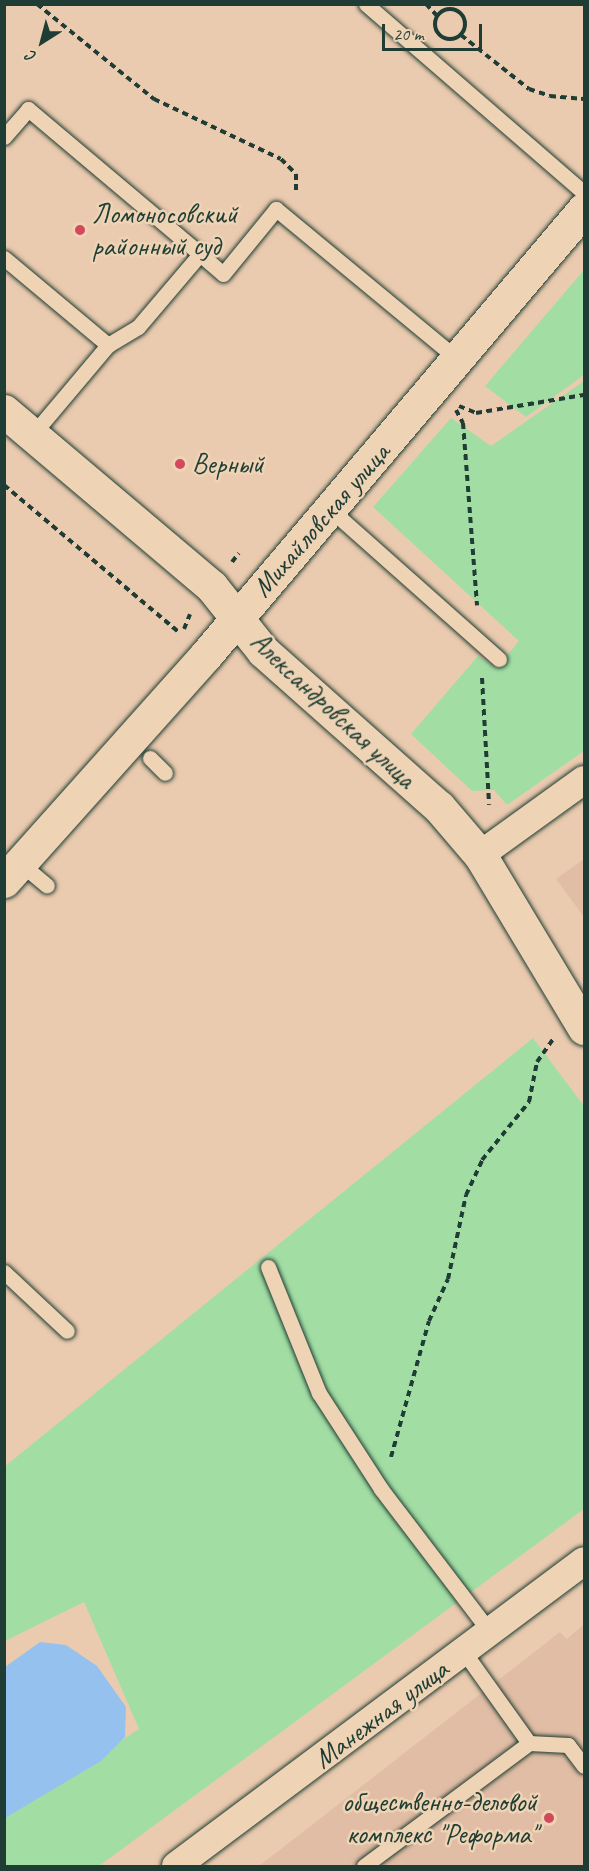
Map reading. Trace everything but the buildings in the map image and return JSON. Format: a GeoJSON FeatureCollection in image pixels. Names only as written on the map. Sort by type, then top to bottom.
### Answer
{"type":"FeatureCollection","features":[{"type":"Feature","properties":{"kind":"street","name":"Михайловская улица"},"geometry":{"type":"LineString","coordinates":[[12,872],[237,618],[585,209]]}},
{"type":"Feature","properties":{"kind":"street","name":"Александровская улица"},"geometry":{"type":"LineString","coordinates":[[4,411],[212,587],[263,651],[439,807],[480,855],[570,1031]]}},
{"type":"Feature","properties":{"kind":"street"},"geometry":{"type":"LineString","coordinates":[[480,855],[585,780]]}},
{"type":"Feature","properties":{"kind":"street","name":"Манежная улица"},"geometry":{"type":"LineString","coordinates":[[176,1866],[585,1561]]}},
{"type":"Feature","properties":{"kind":"lane"},"geometry":{"type":"LineString","coordinates":[[366,4],[585,193]]}},
{"type":"Feature","properties":{"kind":"lane"},"geometry":{"type":"LineString","coordinates":[[4,137],[28,109],[223,274],[276,209],[458,359]]}},
{"type":"Feature","properties":{"kind":"lane"},"geometry":{"type":"LineString","coordinates":[[33,434],[108,345],[138,327],[200,254]]}},
{"type":"Feature","properties":{"kind":"lane"},"geometry":{"type":"LineString","coordinates":[[4,258],[108,345]]}},
{"type":"Feature","properties":{"kind":"lane"},"geometry":{"type":"LineString","coordinates":[[330,509],[499,659]]}},
{"type":"Feature","properties":{"kind":"lane"},"geometry":{"type":"LineString","coordinates":[[150,758],[165,773]]}},
{"type":"Feature","properties":{"kind":"lane"},"geometry":{"type":"LineString","coordinates":[[12,872],[47,886]]}},
{"type":"Feature","properties":{"kind":"lane"},"geometry":{"type":"LineString","coordinates":[[268,1267],[319,1394],[381,1489],[489,1632]]}},
{"type":"Feature","properties":{"kind":"lane"},"geometry":{"type":"LineString","coordinates":[[4,1272],[67,1331]]}},
{"type":"Feature","properties":{"kind":"lane"},"geometry":{"type":"LineString","coordinates":[[464,1652],[529,1743]]}},
{"type":"Feature","properties":{"kind":"lane"},"geometry":{"type":"LineString","coordinates":[[364,1866],[529,1743],[568,1745],[585,1766]]}},
{"type":"Feature","properties":{"kind":"path"},"geometry":{"type":"LineString","coordinates":[[37,4],[154,99],[281,159],[296,174],[297,193],[287,217]]}},
{"type":"Feature","properties":{"kind":"path"},"geometry":{"type":"LineString","coordinates":[[426,4],[437,16]]}},
{"type":"Feature","properties":{"kind":"path"},"geometry":{"type":"LineString","coordinates":[[443,10],[456,10],[465,21],[461,35],[446,39],[440,36],[435,22],[443,10]]}},
{"type":"Feature","properties":{"kind":"path"},"geometry":{"type":"LineString","coordinates":[[461,35],[528,89],[549,96],[585,99]]}},
{"type":"Feature","properties":{"kind":"path"},"geometry":{"type":"LineString","coordinates":[[453,404],[476,413],[585,395]]}},
{"type":"Feature","properties":{"kind":"path"},"geometry":{"type":"LineString","coordinates":[[4,485],[183,636]]}},
{"type":"Feature","properties":{"kind":"path"},"geometry":{"type":"LineString","coordinates":[[381,1489],[429,1321],[448,1279],[466,1195],[482,1160],[529,1102],[537,1062],[570,1031]]}},
{"type":"Feature","properties":{"kind":"shaded area"},"geometry":{"type":"Polygon","coordinates":[[[584,859],[584,917],[556,879],[584,859]]]}},
{"type":"Feature","properties":{"kind":"shaded area"},"geometry":{"type":"Polygon","coordinates":[[[584,1624],[584,1866],[259,1866],[560,1632],[567,1639],[584,1624]]]}},
{"type":"Feature","properties":{"kind":"green space"},"geometry":{"type":"Polygon","coordinates":[[[584,270],[584,375],[526,417],[485,386],[584,270]]]}},
{"type":"Feature","properties":{"kind":"green space"},"geometry":{"type":"Polygon","coordinates":[[[584,381],[584,751],[507,805],[494,790],[472,791],[411,734],[478,656],[496,668],[519,641],[373,507],[451,418],[491,446],[584,381]]]}},
{"type":"Feature","properties":{"kind":"green space"},"geometry":{"type":"Polygon","coordinates":[[[533,1038],[584,1106],[584,1509],[99,1866],[5,1866],[5,1816],[139,1729],[84,1602],[5,1641],[4,1467],[533,1038]]]}},
{"type":"Feature","properties":{"kind":"water"},"geometry":{"type":"Polygon","coordinates":[[[40,1642],[66,1645],[97,1666],[126,1707],[125,1737],[101,1761],[5,1818],[5,1667],[40,1642]]]}},
{"type":"Feature","properties":{"kind":"place","name":"Ломоносовский районный суд"},"geometry":{"type":"Point","coordinates":[80,230]}},
{"type":"Feature","properties":{"kind":"place","name":"Верный"},"geometry":{"type":"Point","coordinates":[180,464]}},
{"type":"Feature","properties":{"kind":"place","name":"oбщеcтвенно-деловoй кoмплeкc \"Peфoрма\""},"geometry":{"type":"Point","coordinates":[549,1818]}}]}
